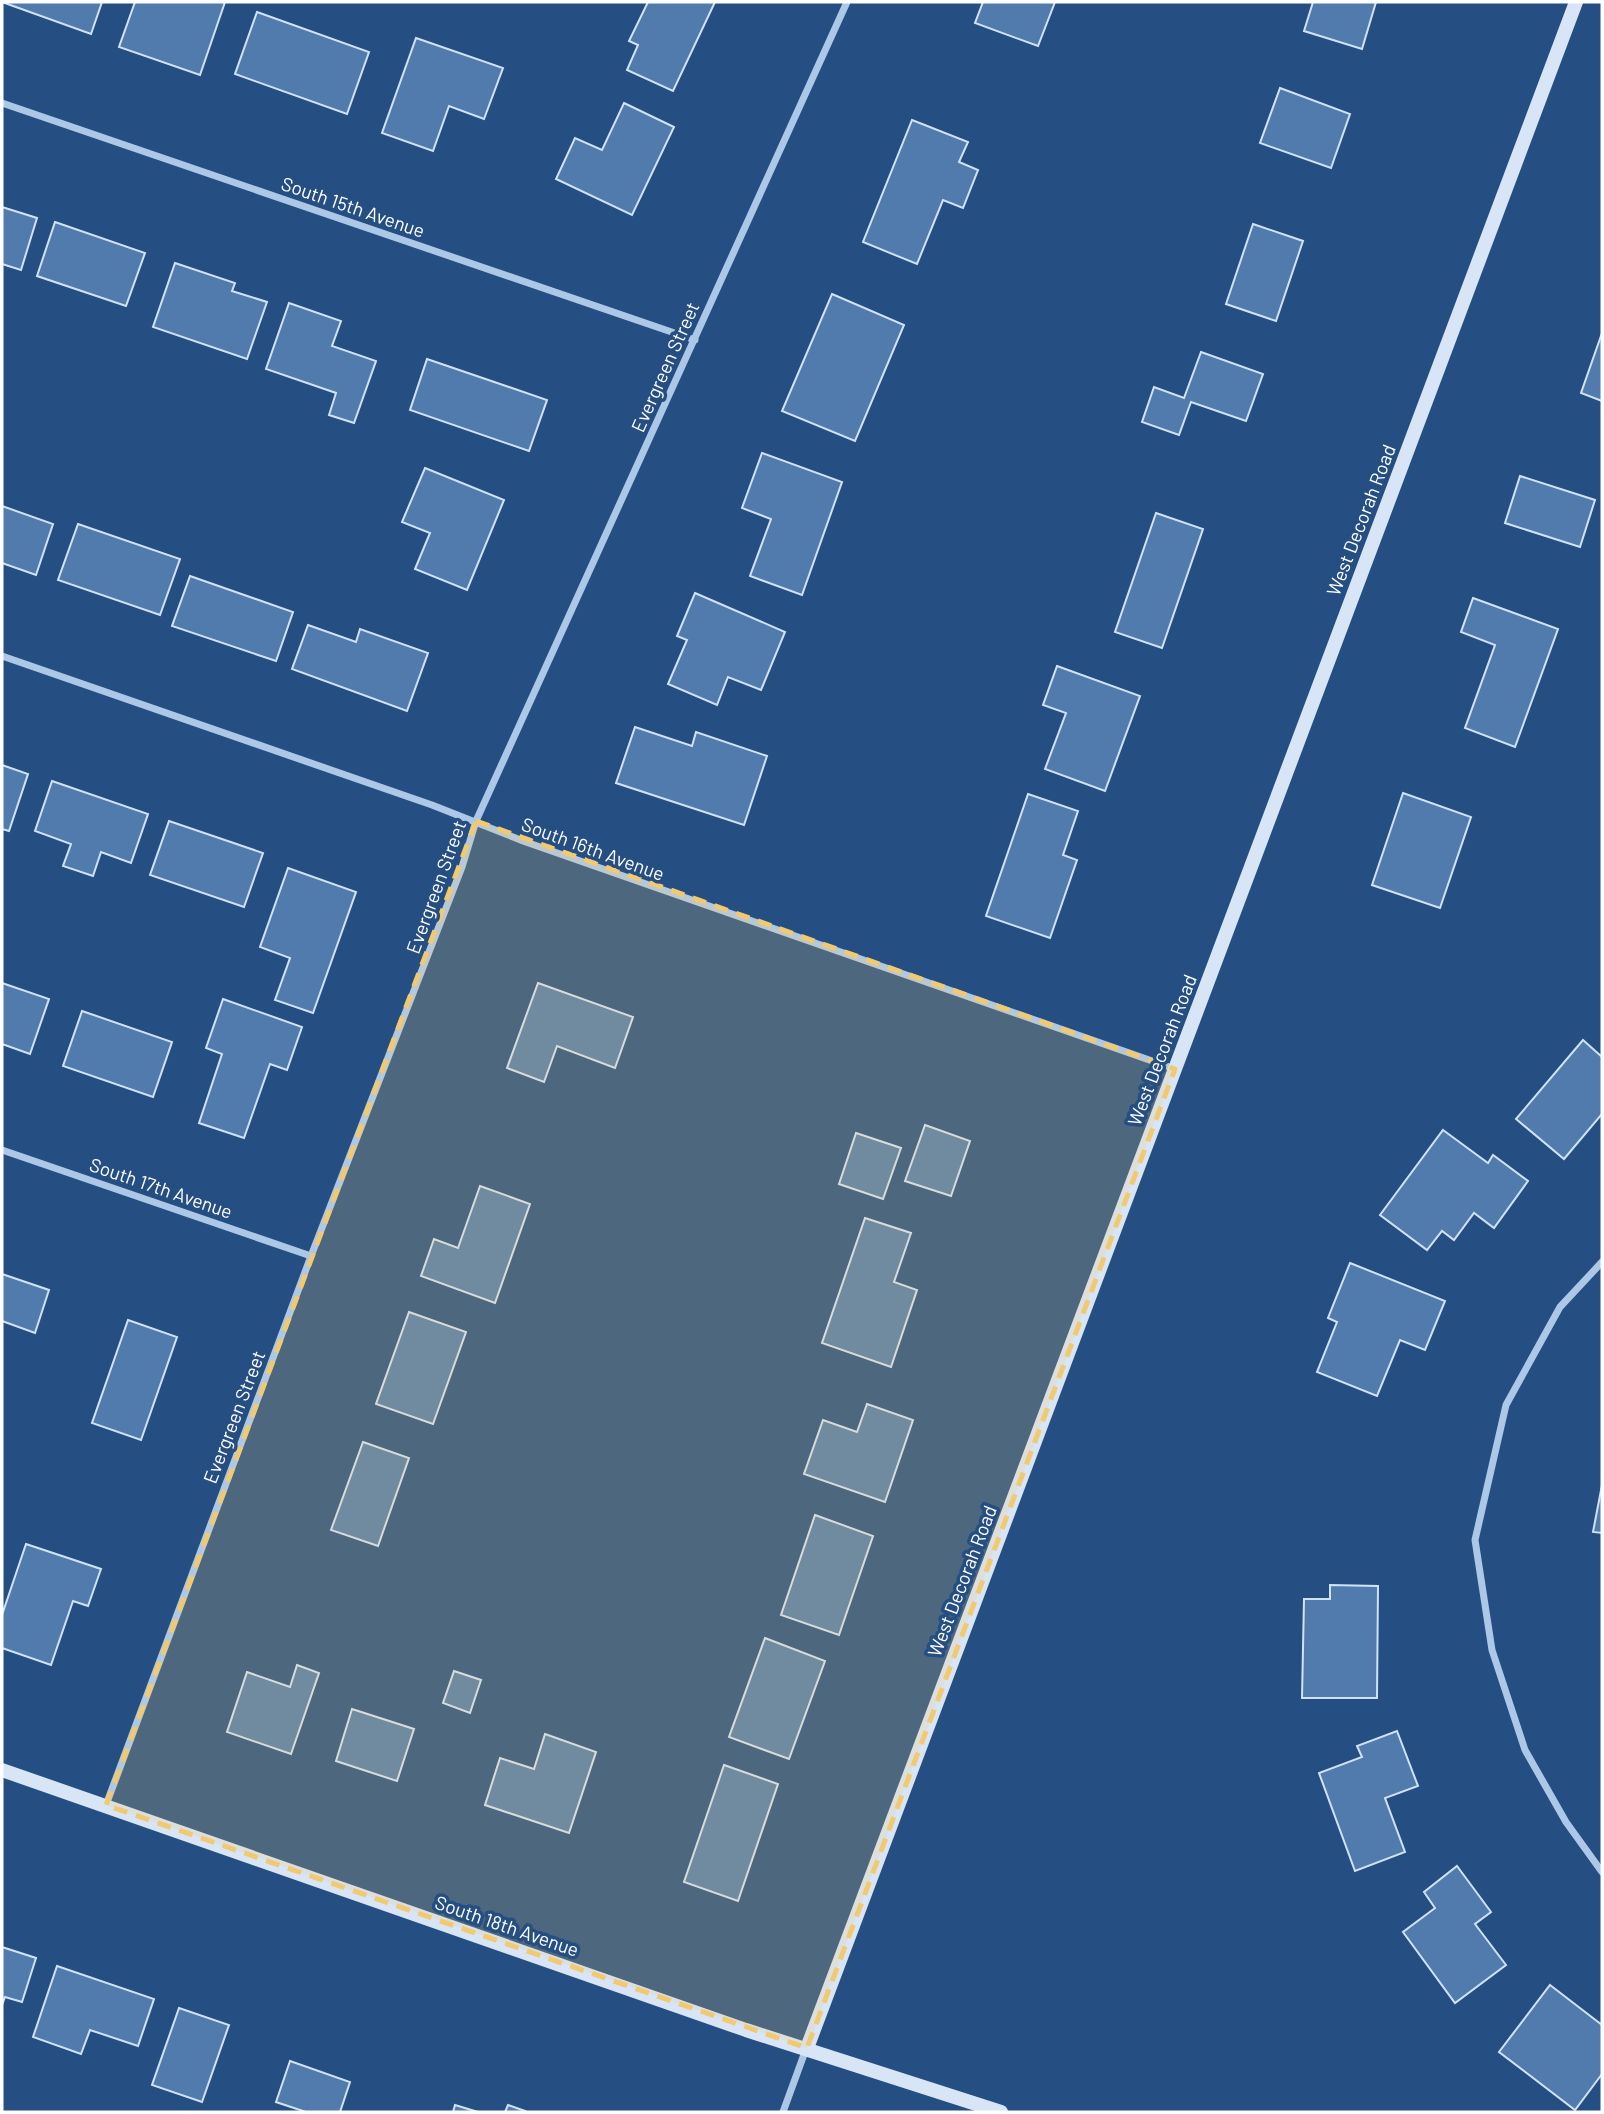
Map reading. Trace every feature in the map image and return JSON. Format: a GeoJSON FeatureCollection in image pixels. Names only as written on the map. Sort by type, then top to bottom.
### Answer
{"type":"FeatureCollection","features":[{"type":"Feature","properties":{"kind":"street","name":"Evergreen Street"},"geometry":{"type":"LineString","coordinates":[[106,1805],[311,1255],[462,867],[476,821],[847,2]]}},
{"type":"Feature","properties":{"kind":"street","name":"West Decorah Road"},"geometry":{"type":"LineString","coordinates":[[783,2112],[1576,2]]}},
{"type":"Feature","properties":{"kind":"street","name":"South 15th Avenue"},"geometry":{"type":"LineString","coordinates":[[2,103],[695,340]]}},
{"type":"Feature","properties":{"kind":"street","name":"South 16th Avenue"},"geometry":{"type":"LineString","coordinates":[[2,656],[1175,1069]]}},
{"type":"Feature","properties":{"kind":"street","name":"South 17th Avenue"},"geometry":{"type":"LineString","coordinates":[[2,1150],[311,1255]]}},
{"type":"Feature","properties":{"kind":"street"},"geometry":{"type":"LineString","coordinates":[[1602,1262],[1560,1307],[1506,1405],[1475,1541],[1492,1650],[1525,1750],[1566,1822],[1602,1872]]}},
{"type":"Feature","properties":{"kind":"street","name":"South 18th Avenue"},"geometry":{"type":"LineString","coordinates":[[2,1770],[733,2026],[1001,2112]]}},
{"type":"Feature","properties":{"kind":"highlighted area"},"geometry":{"type":"Polygon","coordinates":[[[476,821],[1175,1069],[807,2048],[106,1805],[476,821]]]}},
{"type":"Feature","properties":{"kind":"building"},"geometry":{"type":"Polygon","coordinates":[[[2,2],[102,2],[91,34],[2,2]]]}},
{"type":"Feature","properties":{"kind":"building"},"geometry":{"type":"Polygon","coordinates":[[[135,2],[225,2],[200,75],[119,47],[135,2]]]}},
{"type":"Feature","properties":{"kind":"building"},"geometry":{"type":"Polygon","coordinates":[[[648,2],[715,2],[673,91],[627,70],[638,45],[629,41],[648,2]]]}},
{"type":"Feature","properties":{"kind":"building"},"geometry":{"type":"Polygon","coordinates":[[[983,2],[1055,2],[1038,46],[975,23],[983,2]]]}},
{"type":"Feature","properties":{"kind":"building"},"geometry":{"type":"Polygon","coordinates":[[[1313,2],[1376,2],[1362,49],[1304,31],[1313,2]]]}},
{"type":"Feature","properties":{"kind":"building"},"geometry":{"type":"Polygon","coordinates":[[[257,12],[369,52],[347,114],[235,74],[257,12]]]}},
{"type":"Feature","properties":{"kind":"building"},"geometry":{"type":"Polygon","coordinates":[[[416,38],[503,68],[484,119],[449,106],[433,151],[382,133],[416,38]]]}},
{"type":"Feature","properties":{"kind":"building"},"geometry":{"type":"Polygon","coordinates":[[[1280,88],[1350,114],[1331,168],[1260,143],[1280,88]]]}},
{"type":"Feature","properties":{"kind":"building"},"geometry":{"type":"Polygon","coordinates":[[[624,103],[674,127],[632,215],[556,179],[575,138],[602,150],[624,103]]]}},
{"type":"Feature","properties":{"kind":"building"},"geometry":{"type":"Polygon","coordinates":[[[912,120],[968,142],[959,162],[978,170],[963,208],[943,200],[917,264],[863,242],[912,120]]]}},
{"type":"Feature","properties":{"kind":"building"},"geometry":{"type":"Polygon","coordinates":[[[2,207],[37,218],[21,270],[2,264],[2,207]]]}},
{"type":"Feature","properties":{"kind":"building"},"geometry":{"type":"Polygon","coordinates":[[[55,222],[145,253],[126,306],[37,276],[55,222]]]}},
{"type":"Feature","properties":{"kind":"building"},"geometry":{"type":"Polygon","coordinates":[[[1253,224],[1303,241],[1276,321],[1226,304],[1253,224]]]}},
{"type":"Feature","properties":{"kind":"building"},"geometry":{"type":"Polygon","coordinates":[[[175,263],[235,283],[232,291],[267,302],[247,359],[153,327],[175,263]]]}},
{"type":"Feature","properties":{"kind":"building"},"geometry":{"type":"Polygon","coordinates":[[[832,294],[904,325],[855,441],[782,411],[832,294]]]}},
{"type":"Feature","properties":{"kind":"building"},"geometry":{"type":"Polygon","coordinates":[[[289,303],[341,321],[332,346],[376,361],[354,423],[329,415],[336,393],[266,369],[289,303]]]}},
{"type":"Feature","properties":{"kind":"building"},"geometry":{"type":"Polygon","coordinates":[[[1602,333],[1602,401],[1581,393],[1602,333]]]}},
{"type":"Feature","properties":{"kind":"building"},"geometry":{"type":"Polygon","coordinates":[[[1201,352],[1263,374],[1246,421],[1191,402],[1179,435],[1142,422],[1154,387],[1184,398],[1201,352]]]}},
{"type":"Feature","properties":{"kind":"building"},"geometry":{"type":"Polygon","coordinates":[[[427,359],[547,400],[529,451],[410,410],[427,359]]]}},
{"type":"Feature","properties":{"kind":"building"},"geometry":{"type":"Polygon","coordinates":[[[762,453],[842,482],[802,595],[750,576],[771,519],[742,508],[762,453]]]}},
{"type":"Feature","properties":{"kind":"building"},"geometry":{"type":"Polygon","coordinates":[[[425,468],[504,500],[467,590],[415,569],[430,533],[402,522],[425,468]]]}},
{"type":"Feature","properties":{"kind":"building"},"geometry":{"type":"Polygon","coordinates":[[[1520,476],[1595,500],[1580,547],[1505,523],[1520,476]]]}},
{"type":"Feature","properties":{"kind":"building"},"geometry":{"type":"Polygon","coordinates":[[[2,506],[53,524],[36,575],[2,563],[2,506]]]}},
{"type":"Feature","properties":{"kind":"building"},"geometry":{"type":"Polygon","coordinates":[[[1156,513],[1203,529],[1162,648],[1115,632],[1156,513]]]}},
{"type":"Feature","properties":{"kind":"building"},"geometry":{"type":"Polygon","coordinates":[[[78,524],[180,559],[160,615],[58,580],[78,524]]]}},
{"type":"Feature","properties":{"kind":"building"},"geometry":{"type":"Polygon","coordinates":[[[190,576],[293,612],[276,661],[172,626],[190,576]]]}},
{"type":"Feature","properties":{"kind":"building"},"geometry":{"type":"Polygon","coordinates":[[[695,593],[785,632],[761,690],[728,677],[717,705],[668,684],[687,640],[677,636],[695,593]]]}},
{"type":"Feature","properties":{"kind":"building"},"geometry":{"type":"Polygon","coordinates":[[[1473,598],[1558,629],[1515,747],[1465,728],[1495,645],[1461,632],[1473,598]]]}},
{"type":"Feature","properties":{"kind":"building"},"geometry":{"type":"Polygon","coordinates":[[[308,625],[356,642],[360,629],[428,653],[407,711],[292,669],[308,625]]]}},
{"type":"Feature","properties":{"kind":"building"},"geometry":{"type":"Polygon","coordinates":[[[1057,666],[1140,696],[1105,791],[1045,769],[1066,713],[1043,705],[1057,666]]]}},
{"type":"Feature","properties":{"kind":"building"},"geometry":{"type":"Polygon","coordinates":[[[635,727],[692,746],[696,732],[767,756],[744,825],[616,783],[635,727]]]}},
{"type":"Feature","properties":{"kind":"building"},"geometry":{"type":"Polygon","coordinates":[[[2,765],[28,774],[9,831],[2,829],[2,765]]]}},
{"type":"Feature","properties":{"kind":"building"},"geometry":{"type":"Polygon","coordinates":[[[52,781],[148,814],[131,863],[101,852],[93,876],[63,866],[71,844],[35,831],[52,781]]]}},
{"type":"Feature","properties":{"kind":"building"},"geometry":{"type":"Polygon","coordinates":[[[1403,793],[1471,817],[1440,908],[1372,885],[1403,793]]]}},
{"type":"Feature","properties":{"kind":"building"},"geometry":{"type":"Polygon","coordinates":[[[1028,794],[1078,811],[1063,855],[1077,860],[1050,938],[986,916],[1028,794]]]}},
{"type":"Feature","properties":{"kind":"building"},"geometry":{"type":"Polygon","coordinates":[[[169,821],[263,853],[244,907],[150,875],[169,821]]]}},
{"type":"Feature","properties":{"kind":"building"},"geometry":{"type":"Polygon","coordinates":[[[288,868],[356,892],[313,1013],[275,1000],[290,958],[260,947],[288,868]]]}},
{"type":"Feature","properties":{"kind":"building"},"geometry":{"type":"Polygon","coordinates":[[[2,983],[49,999],[30,1054],[2,1044],[2,983]]]}},
{"type":"Feature","properties":{"kind":"building"},"geometry":{"type":"Polygon","coordinates":[[[538,983],[633,1017],[615,1068],[557,1046],[544,1082],[507,1068],[538,983]]]}},
{"type":"Feature","properties":{"kind":"building"},"geometry":{"type":"Polygon","coordinates":[[[223,999],[302,1027],[287,1070],[270,1064],[244,1138],[199,1123],[222,1054],[206,1048],[223,999]]]}},
{"type":"Feature","properties":{"kind":"building"},"geometry":{"type":"Polygon","coordinates":[[[82,1011],[172,1042],[153,1097],[63,1066],[82,1011]]]}},
{"type":"Feature","properties":{"kind":"building"},"geometry":{"type":"Polygon","coordinates":[[[1583,1040],[1602,1057],[1602,1114],[1564,1159],[1516,1119],[1583,1040]]]}},
{"type":"Feature","properties":{"kind":"building"},"geometry":{"type":"Polygon","coordinates":[[[925,1125],[970,1141],[951,1196],[905,1181],[925,1125]]]}},
{"type":"Feature","properties":{"kind":"building"},"geometry":{"type":"Polygon","coordinates":[[[1443,1130],[1488,1163],[1493,1155],[1528,1181],[1494,1228],[1474,1213],[1454,1240],[1442,1231],[1427,1250],[1380,1215],[1443,1130]]]}},
{"type":"Feature","properties":{"kind":"building"},"geometry":{"type":"Polygon","coordinates":[[[856,1133],[901,1148],[883,1199],[839,1184],[856,1133]]]}},
{"type":"Feature","properties":{"kind":"building"},"geometry":{"type":"Polygon","coordinates":[[[480,1186],[530,1204],[495,1303],[421,1276],[434,1239],[458,1248],[480,1186]]]}},
{"type":"Feature","properties":{"kind":"building"},"geometry":{"type":"Polygon","coordinates":[[[865,1218],[911,1233],[894,1282],[917,1290],[891,1367],[822,1343],[865,1218]]]}},
{"type":"Feature","properties":{"kind":"building"},"geometry":{"type":"Polygon","coordinates":[[[1350,1263],[1445,1301],[1425,1350],[1400,1340],[1377,1396],[1317,1372],[1337,1322],[1328,1318],[1350,1263]]]}},
{"type":"Feature","properties":{"kind":"building"},"geometry":{"type":"Polygon","coordinates":[[[2,1274],[49,1290],[35,1333],[2,1321],[2,1274]]]}},
{"type":"Feature","properties":{"kind":"building"},"geometry":{"type":"Polygon","coordinates":[[[409,1312],[466,1332],[433,1424],[376,1404],[409,1312]]]}},
{"type":"Feature","properties":{"kind":"building"},"geometry":{"type":"Polygon","coordinates":[[[128,1320],[177,1337],[141,1440],[92,1423],[128,1320]]]}},
{"type":"Feature","properties":{"kind":"building"},"geometry":{"type":"Polygon","coordinates":[[[867,1404],[913,1420],[885,1502],[804,1474],[823,1420],[857,1432],[867,1404]]]}},
{"type":"Feature","properties":{"kind":"building"},"geometry":{"type":"Polygon","coordinates":[[[363,1442],[409,1458],[378,1546],[331,1530],[363,1442]]]}},
{"type":"Feature","properties":{"kind":"building"},"geometry":{"type":"Polygon","coordinates":[[[1602,1485],[1602,1533],[1593,1532],[1602,1485]]]}},
{"type":"Feature","properties":{"kind":"building"},"geometry":{"type":"Polygon","coordinates":[[[815,1515],[873,1536],[839,1635],[781,1615],[815,1515]]]}},
{"type":"Feature","properties":{"kind":"building"},"geometry":{"type":"Polygon","coordinates":[[[26,1544],[101,1569],[88,1606],[73,1601],[51,1665],[2,1648],[2,1615],[26,1544]]]}},
{"type":"Feature","properties":{"kind":"building"},"geometry":{"type":"Polygon","coordinates":[[[1330,1585],[1378,1586],[1377,1698],[1302,1698],[1304,1599],[1330,1599],[1330,1585]]]}},
{"type":"Feature","properties":{"kind":"building"},"geometry":{"type":"Polygon","coordinates":[[[765,1638],[825,1661],[789,1759],[729,1737],[765,1638]]]}},
{"type":"Feature","properties":{"kind":"building"},"geometry":{"type":"Polygon","coordinates":[[[297,1665],[319,1673],[291,1754],[227,1732],[247,1672],[290,1687],[297,1665]]]}},
{"type":"Feature","properties":{"kind":"building"},"geometry":{"type":"Polygon","coordinates":[[[454,1671],[481,1680],[470,1713],[443,1703],[454,1671]]]}},
{"type":"Feature","properties":{"kind":"building"},"geometry":{"type":"Polygon","coordinates":[[[352,1709],[414,1729],[397,1781],[336,1761],[352,1709]]]}},
{"type":"Feature","properties":{"kind":"building"},"geometry":{"type":"Polygon","coordinates":[[[1397,1731],[1418,1786],[1385,1798],[1405,1852],[1355,1871],[1319,1773],[1362,1757],[1357,1746],[1397,1731]]]}},
{"type":"Feature","properties":{"kind":"building"},"geometry":{"type":"Polygon","coordinates":[[[545,1734],[596,1752],[569,1833],[485,1805],[500,1758],[534,1769],[545,1734]]]}},
{"type":"Feature","properties":{"kind":"building"},"geometry":{"type":"Polygon","coordinates":[[[724,1765],[778,1784],[738,1901],[684,1882],[724,1765]]]}},
{"type":"Feature","properties":{"kind":"building"},"geometry":{"type":"Polygon","coordinates":[[[1457,1866],[1491,1912],[1475,1924],[1506,1965],[1455,2003],[1403,1932],[1435,1908],[1424,1892],[1457,1866]]]}},
{"type":"Feature","properties":{"kind":"building"},"geometry":{"type":"Polygon","coordinates":[[[2,1947],[36,1958],[22,2002],[5,1997],[2,2005],[2,1947]]]}},
{"type":"Feature","properties":{"kind":"building"},"geometry":{"type":"Polygon","coordinates":[[[57,1966],[154,1999],[138,2046],[90,2030],[81,2054],[33,2037],[57,1966]]]}},
{"type":"Feature","properties":{"kind":"building"},"geometry":{"type":"Polygon","coordinates":[[[1550,1985],[1602,2025],[1602,2074],[1575,2110],[1499,2052],[1550,1985]]]}},
{"type":"Feature","properties":{"kind":"building"},"geometry":{"type":"Polygon","coordinates":[[[179,2008],[229,2025],[202,2102],[152,2085],[179,2008]]]}},
{"type":"Feature","properties":{"kind":"building"},"geometry":{"type":"Polygon","coordinates":[[[290,2061],[350,2082],[340,2112],[306,2112],[276,2102],[290,2061]]]}},
{"type":"Feature","properties":{"kind":"building"},"geometry":{"type":"Polygon","coordinates":[[[455,2105],[478,2112],[453,2112],[455,2105]]]}},
{"type":"Feature","properties":{"kind":"building"},"geometry":{"type":"Polygon","coordinates":[[[508,2105],[525,2111],[505,2112],[508,2105]]]}}]}
